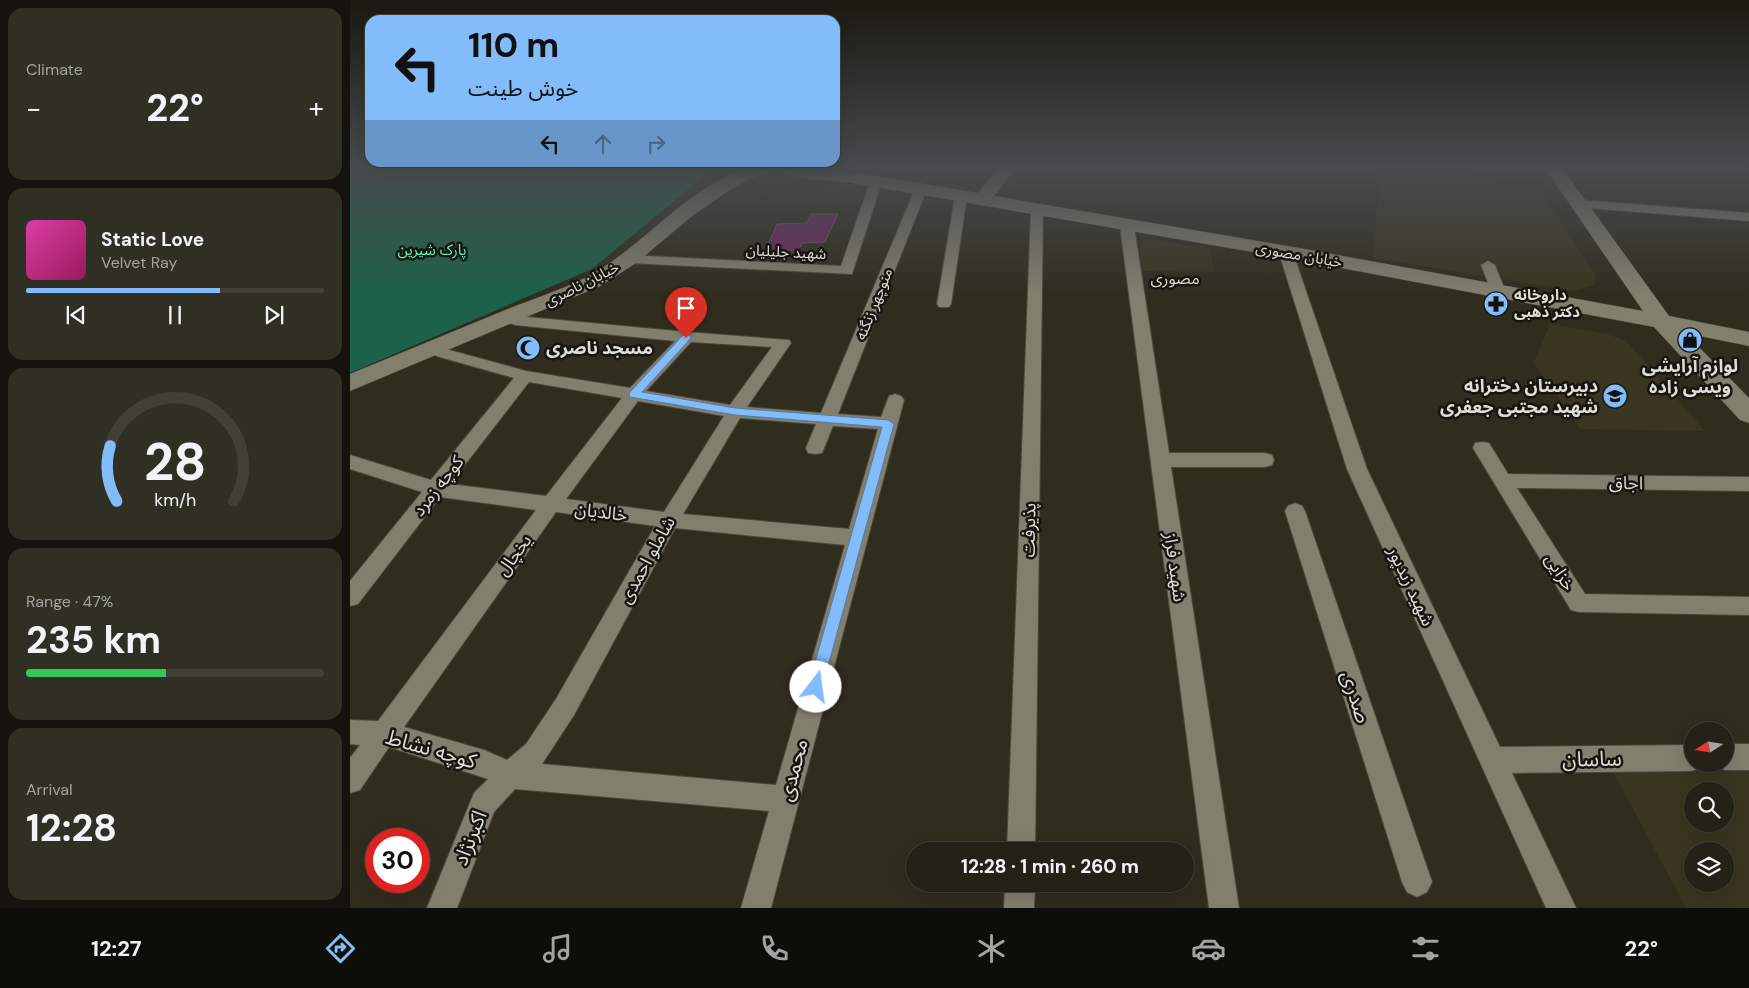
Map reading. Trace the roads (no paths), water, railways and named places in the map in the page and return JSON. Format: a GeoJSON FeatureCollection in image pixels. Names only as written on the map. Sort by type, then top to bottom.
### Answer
{"type":"FeatureCollection","features":[{"type":"Feature","properties":{"kind":"main road","name":"خیابان مصوری"},"geometry":{"type":"LineString","coordinates":[[1044,210],[1498,290],[1749,339]]}},
{"type":"Feature","properties":{"kind":"main road"},"geometry":{"type":"LineString","coordinates":[[1562,302],[1591,299],[1606,295],[1612,289],[1606,270],[1567,210]]}},
{"type":"Feature","properties":{"kind":"main road"},"geometry":{"type":"LineString","coordinates":[[1583,210],[1661,321],[1749,414]]}},
{"type":"Feature","properties":{"kind":"main road","name":"خیابان ناصری"},"geometry":{"type":"LineString","coordinates":[[350,383],[593,282],[629,259],[686,212]]}},
{"type":"Feature","properties":{"kind":"main road","name":"خیابان ناصری"},"geometry":{"type":"LineString","coordinates":[[350,393],[442,353],[514,316]]}},
{"type":"Feature","properties":{"kind":"street","name":"شهید جلیلیان"},"geometry":{"type":"LineString","coordinates":[[629,259],[847,271],[867,210]]}},
{"type":"Feature","properties":{"kind":"street","name":"منوچهر زنگنه"},"geometry":{"type":"LineString","coordinates":[[815,448],[913,210]]}},
{"type":"Feature","properties":{"kind":"street"},"geometry":{"type":"LineString","coordinates":[[944,304],[959,210]]}},
{"type":"Feature","properties":{"kind":"street","name":"پذیرفت"},"geometry":{"type":"LineString","coordinates":[[1021,842],[1037,210]]}},
{"type":"Feature","properties":{"kind":"street"},"geometry":{"type":"LineString","coordinates":[[1677,210],[1749,217]]}},
{"type":"Feature","properties":{"kind":"street","name":"شهید فراز"},"geometry":{"type":"LineString","coordinates":[[1127,226],[1224,908]]}},
{"type":"Feature","properties":{"kind":"street","name":"شهید زیدپور"},"geometry":{"type":"LineString","coordinates":[[1286,253],[1357,468],[1561,908]]}},
{"type":"Feature","properties":{"kind":"street"},"geometry":{"type":"LineString","coordinates":[[1488,265],[1498,290]]}},
{"type":"Feature","properties":{"kind":"street"},"geometry":{"type":"LineString","coordinates":[[514,316],[686,338]]}},
{"type":"Feature","properties":{"kind":"street","name":"شاملو احمدی"},"geometry":{"type":"LineString","coordinates":[[510,775],[535,753],[565,706],[669,520],[735,412],[783,343],[686,338]]}},
{"type":"Feature","properties":{"kind":"street","name":"یخچال"},"geometry":{"type":"LineString","coordinates":[[350,780],[550,505],[634,394],[686,338]]}},
{"type":"Feature","properties":{"kind":"street"},"geometry":{"type":"LineString","coordinates":[[442,353],[525,376],[735,412],[888,424]]}},
{"type":"Feature","properties":{"kind":"street","name":"کوچه زمرد"},"geometry":{"type":"LineString","coordinates":[[351,595],[525,376]]}},
{"type":"Feature","properties":{"kind":"street","name":"محمدی"},"geometry":{"type":"LineString","coordinates":[[756,908],[895,400]]}},
{"type":"Feature","properties":{"kind":"street","name":"خزایی"},"geometry":{"type":"LineString","coordinates":[[1482,448],[1579,603],[1749,606]]}},
{"type":"Feature","properties":{"kind":"street"},"geometry":{"type":"LineString","coordinates":[[1160,460],[1265,460]]}},
{"type":"Feature","properties":{"kind":"street","name":"خالدیان"},"geometry":{"type":"LineString","coordinates":[[350,462],[436,489],[669,520],[857,538]]}},
{"type":"Feature","properties":{"kind":"street","name":"اجاق"},"geometry":{"type":"LineString","coordinates":[[1503,481],[1749,484]]}},
{"type":"Feature","properties":{"kind":"street","name":"صدری"},"geometry":{"type":"LineString","coordinates":[[1294,511],[1417,882]]}},
{"type":"Feature","properties":{"kind":"street","name":"کوچه نشاط"},"geometry":{"type":"LineString","coordinates":[[350,732],[383,734],[484,763],[510,775],[785,799]]}},
{"type":"Feature","properties":{"kind":"street"},"geometry":{"type":"LineString","coordinates":[[1734,757],[1749,757]]}},
{"type":"Feature","properties":{"kind":"street","name":"ساسان"},"geometry":{"type":"LineString","coordinates":[[1492,760],[1684,758]]}},
{"type":"Feature","properties":{"kind":"street","name":"اکبرنژاد"},"geometry":{"type":"LineString","coordinates":[[442,908],[484,803],[510,775]]}},
{"type":"Feature","properties":{"kind":"street"},"geometry":{"type":"LineString","coordinates":[[1019,908],[1020,892]]}},
{"type":"Feature","properties":{"kind":"place","name":"داروخانه دکتر ذهبی"},"geometry":{"type":"Point","coordinates":[1496,304]}},
{"type":"Feature","properties":{"kind":"place","name":"لوازم آرایشی ویسی زاده"},"geometry":{"type":"Point","coordinates":[1690,340]}},
{"type":"Feature","properties":{"kind":"place","name":"مسجد ناصری"},"geometry":{"type":"Point","coordinates":[528,348]}},
{"type":"Feature","properties":{"kind":"place","name":"دبیرستان دخترانه شهید مجتبی جعفری"},"geometry":{"type":"Point","coordinates":[1615,396]}},
{"type":"Feature","properties":{"kind":"district","name":"مصوری"},"geometry":{"type":"Point","coordinates":[1175,278]}},
{"type":"Feature","properties":{"kind":"park label","name":"پارک شیرین"},"geometry":{"type":"Point","coordinates":[432,250]}}]}
